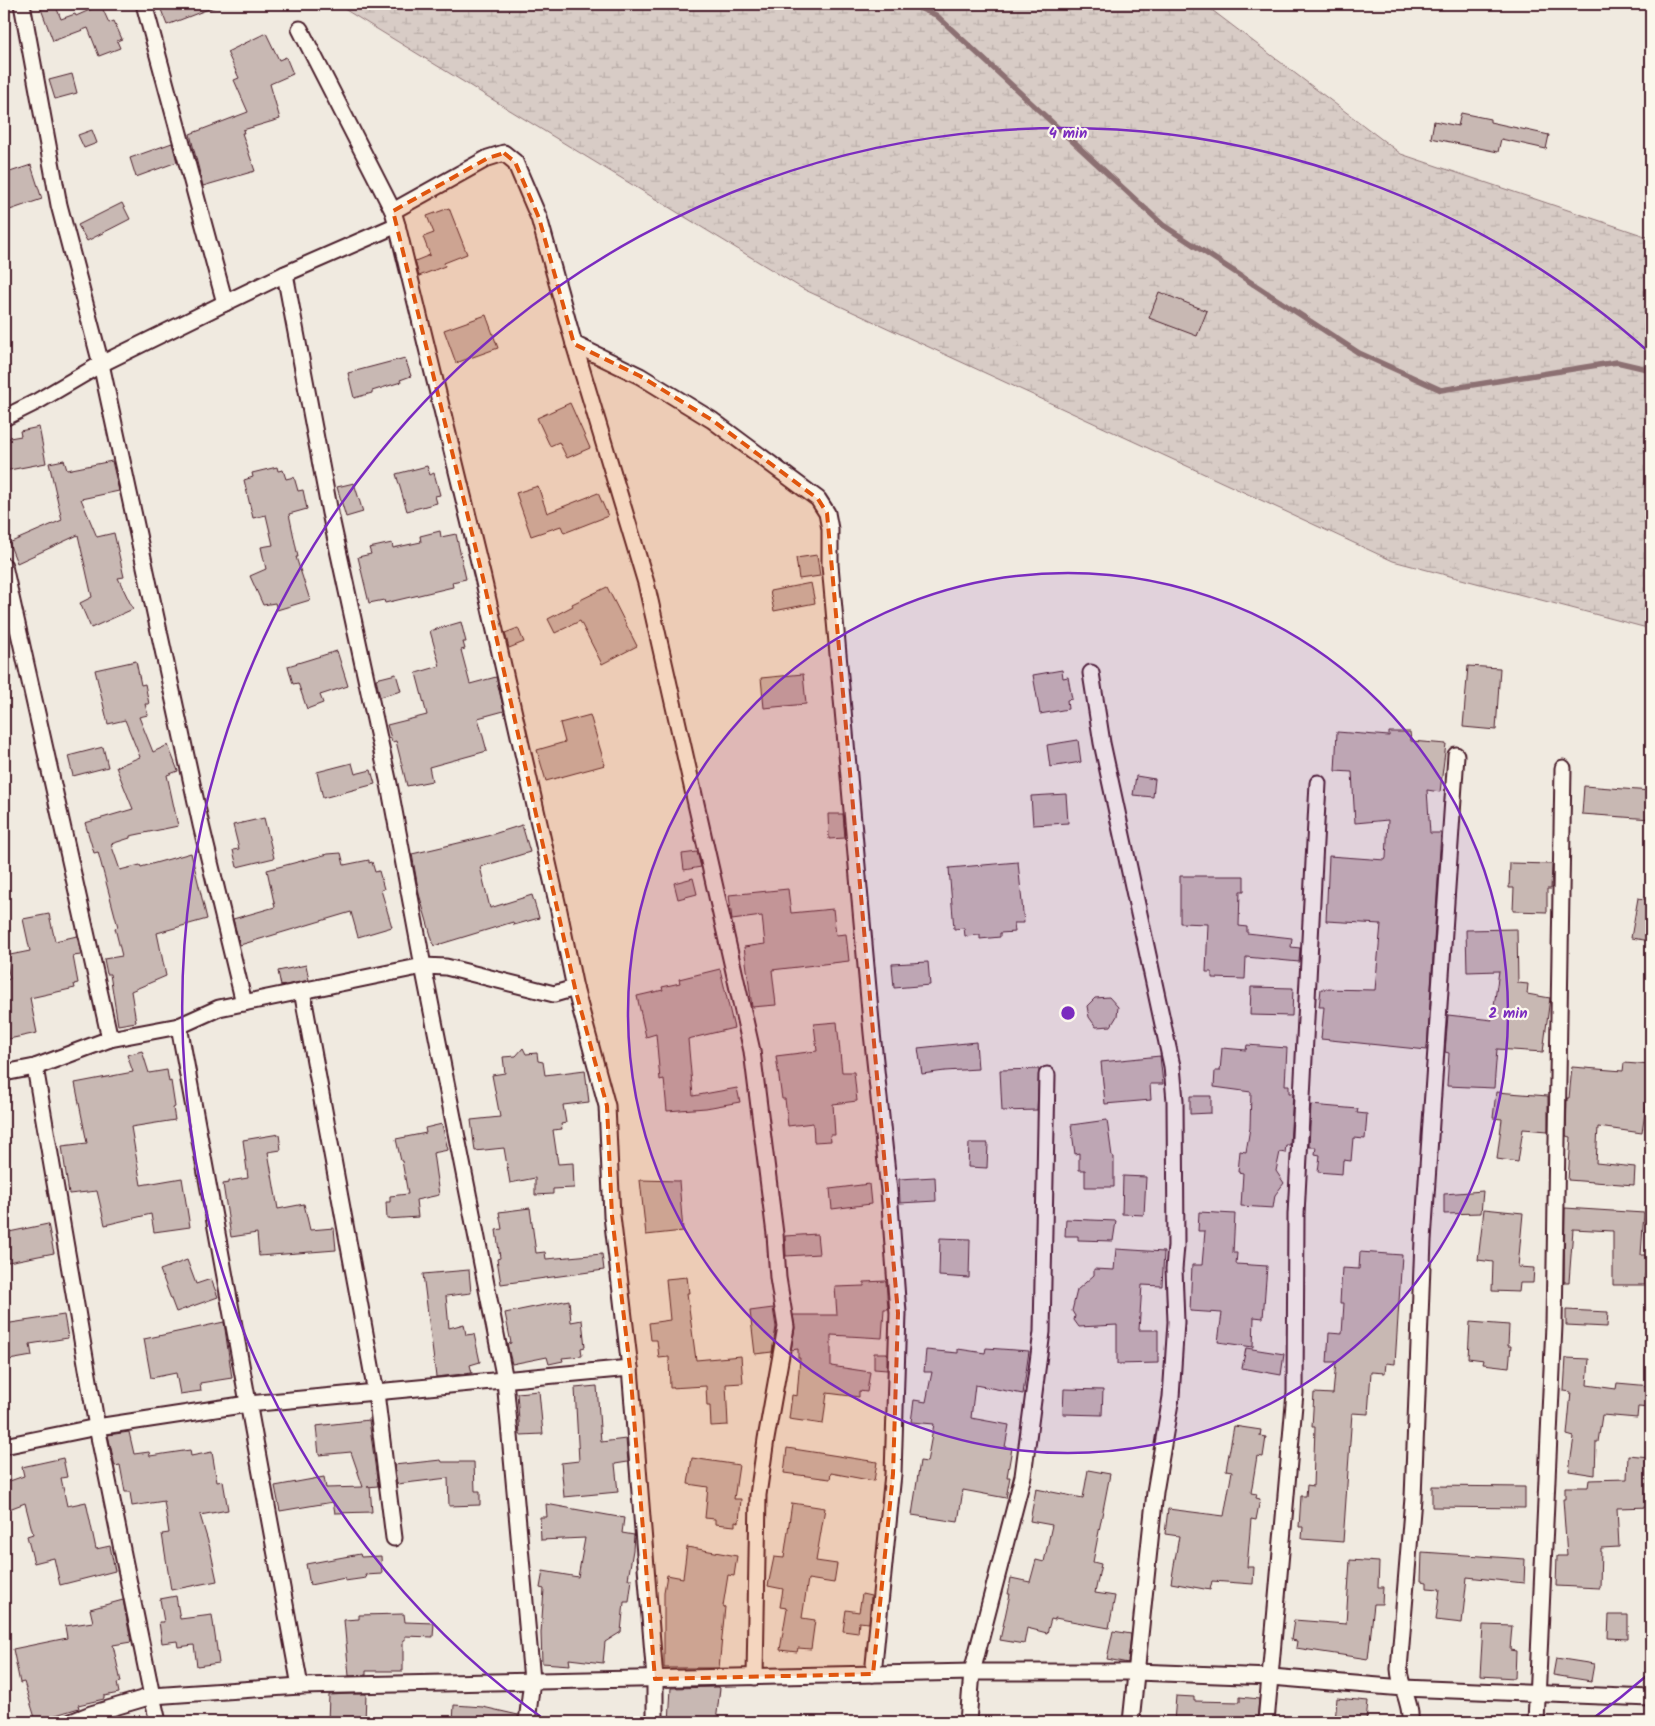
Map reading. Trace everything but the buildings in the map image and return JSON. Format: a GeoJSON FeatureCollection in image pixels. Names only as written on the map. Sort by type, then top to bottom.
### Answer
{"type":"FeatureCollection","features":[{"type":"Feature","properties":{"kind":"street"},"geometry":{"type":"LineString","coordinates":[[22,4],[59,205],[101,364],[201,825],[244,1003]]}},
{"type":"Feature","properties":{"kind":"street"},"geometry":{"type":"LineString","coordinates":[[144,4],[225,303]]}},
{"type":"Feature","properties":{"kind":"street"},"geometry":{"type":"LineString","coordinates":[[300,30],[395,218],[483,578],[555,892],[575,988],[607,1106],[612,1216],[630,1368],[655,1680],[655,1722]]}},
{"type":"Feature","properties":{"kind":"street"},"geometry":{"type":"LineString","coordinates":[[4,418],[38,402],[101,364],[395,218],[488,158],[504,153],[515,162],[539,218],[574,344],[646,583],[752,1051],[775,1234],[778,1278],[786,1327],[758,1495],[755,1677]]}},
{"type":"Feature","properties":{"kind":"street"},"geometry":{"type":"LineString","coordinates":[[285,274],[330,513],[389,784],[505,1380],[532,1680],[527,1722]]}},
{"type":"Feature","properties":{"kind":"street"},"geometry":{"type":"LineString","coordinates":[[574,344],[640,376],[712,420],[818,499],[827,513],[830,529],[830,565],[872,1033],[889,1191],[898,1313],[893,1474],[873,1674]]}},
{"type":"Feature","properties":{"kind":"street"},"geometry":{"type":"LineString","coordinates":[[4,566],[110,1039]]}},
{"type":"Feature","properties":{"kind":"street"},"geometry":{"type":"LineString","coordinates":[[1091,673],[1102,743],[1172,1066],[1175,1101],[1176,1246],[1174,1269],[1176,1322],[1174,1352],[1167,1425],[1155,1492],[1131,1722]]}},
{"type":"Feature","properties":{"kind":"street"},"geometry":{"type":"LineString","coordinates":[[1410,1722],[1411,1711],[1403,1688],[1400,1669],[1413,1498],[1423,1240],[1456,755]]}},
{"type":"Feature","properties":{"kind":"street"},"geometry":{"type":"LineString","coordinates":[[1536,1722],[1554,1325],[1563,768]]}},
{"type":"Feature","properties":{"kind":"street"},"geometry":{"type":"LineString","coordinates":[[1266,1722],[1295,1392],[1296,1215],[1318,784]]}},
{"type":"Feature","properties":{"kind":"street"},"geometry":{"type":"LineString","coordinates":[[4,1073],[35,1067],[110,1039],[179,1026],[218,1008],[423,966],[446,967],[554,994],[575,988]]}},
{"type":"Feature","properties":{"kind":"street"},"geometry":{"type":"LineString","coordinates":[[302,991],[376,1393],[394,1538]]}},
{"type":"Feature","properties":{"kind":"street"},"geometry":{"type":"LineString","coordinates":[[179,1026],[300,1686]]}},
{"type":"Feature","properties":{"kind":"street"},"geometry":{"type":"LineString","coordinates":[[35,1067],[97,1427],[158,1722]]}},
{"type":"Feature","properties":{"kind":"street"},"geometry":{"type":"LineString","coordinates":[[968,1722],[972,1672],[1023,1476],[1042,1332],[1047,1075]]}},
{"type":"Feature","properties":{"kind":"street"},"geometry":{"type":"LineString","coordinates":[[4,1446],[97,1427],[248,1404],[630,1368]]}},
{"type":"Feature","properties":{"kind":"street"},"geometry":{"type":"LineString","coordinates":[[71,1722],[91,1714],[152,1696],[300,1686],[972,1672],[1136,1672],[1271,1677],[1403,1688],[1537,1695],[1651,1698]]}},
{"type":"Feature","properties":{"kind":"highlighted area"},"geometry":{"type":"Polygon","coordinates":[[[504,153],[515,162],[539,218],[574,344],[640,376],[712,420],[818,499],[827,513],[898,1313],[893,1474],[873,1674],[655,1679],[630,1368],[612,1216],[607,1106],[575,988],[483,578],[393,211],[488,158],[504,153]]]}},
{"type":"Feature","properties":{"kind":"green space"},"geometry":{"type":"Polygon","coordinates":[[[336,4],[1204,4],[1401,154],[1651,238],[1651,629],[1393,561],[803,289],[336,4]]]}},
{"type":"Feature","properties":{"kind":"waterway"},"geometry":{"type":"LineString","coordinates":[[909,4],[936,15],[1163,225],[1359,353],[1441,390],[1617,362],[1651,370]]}}]}
